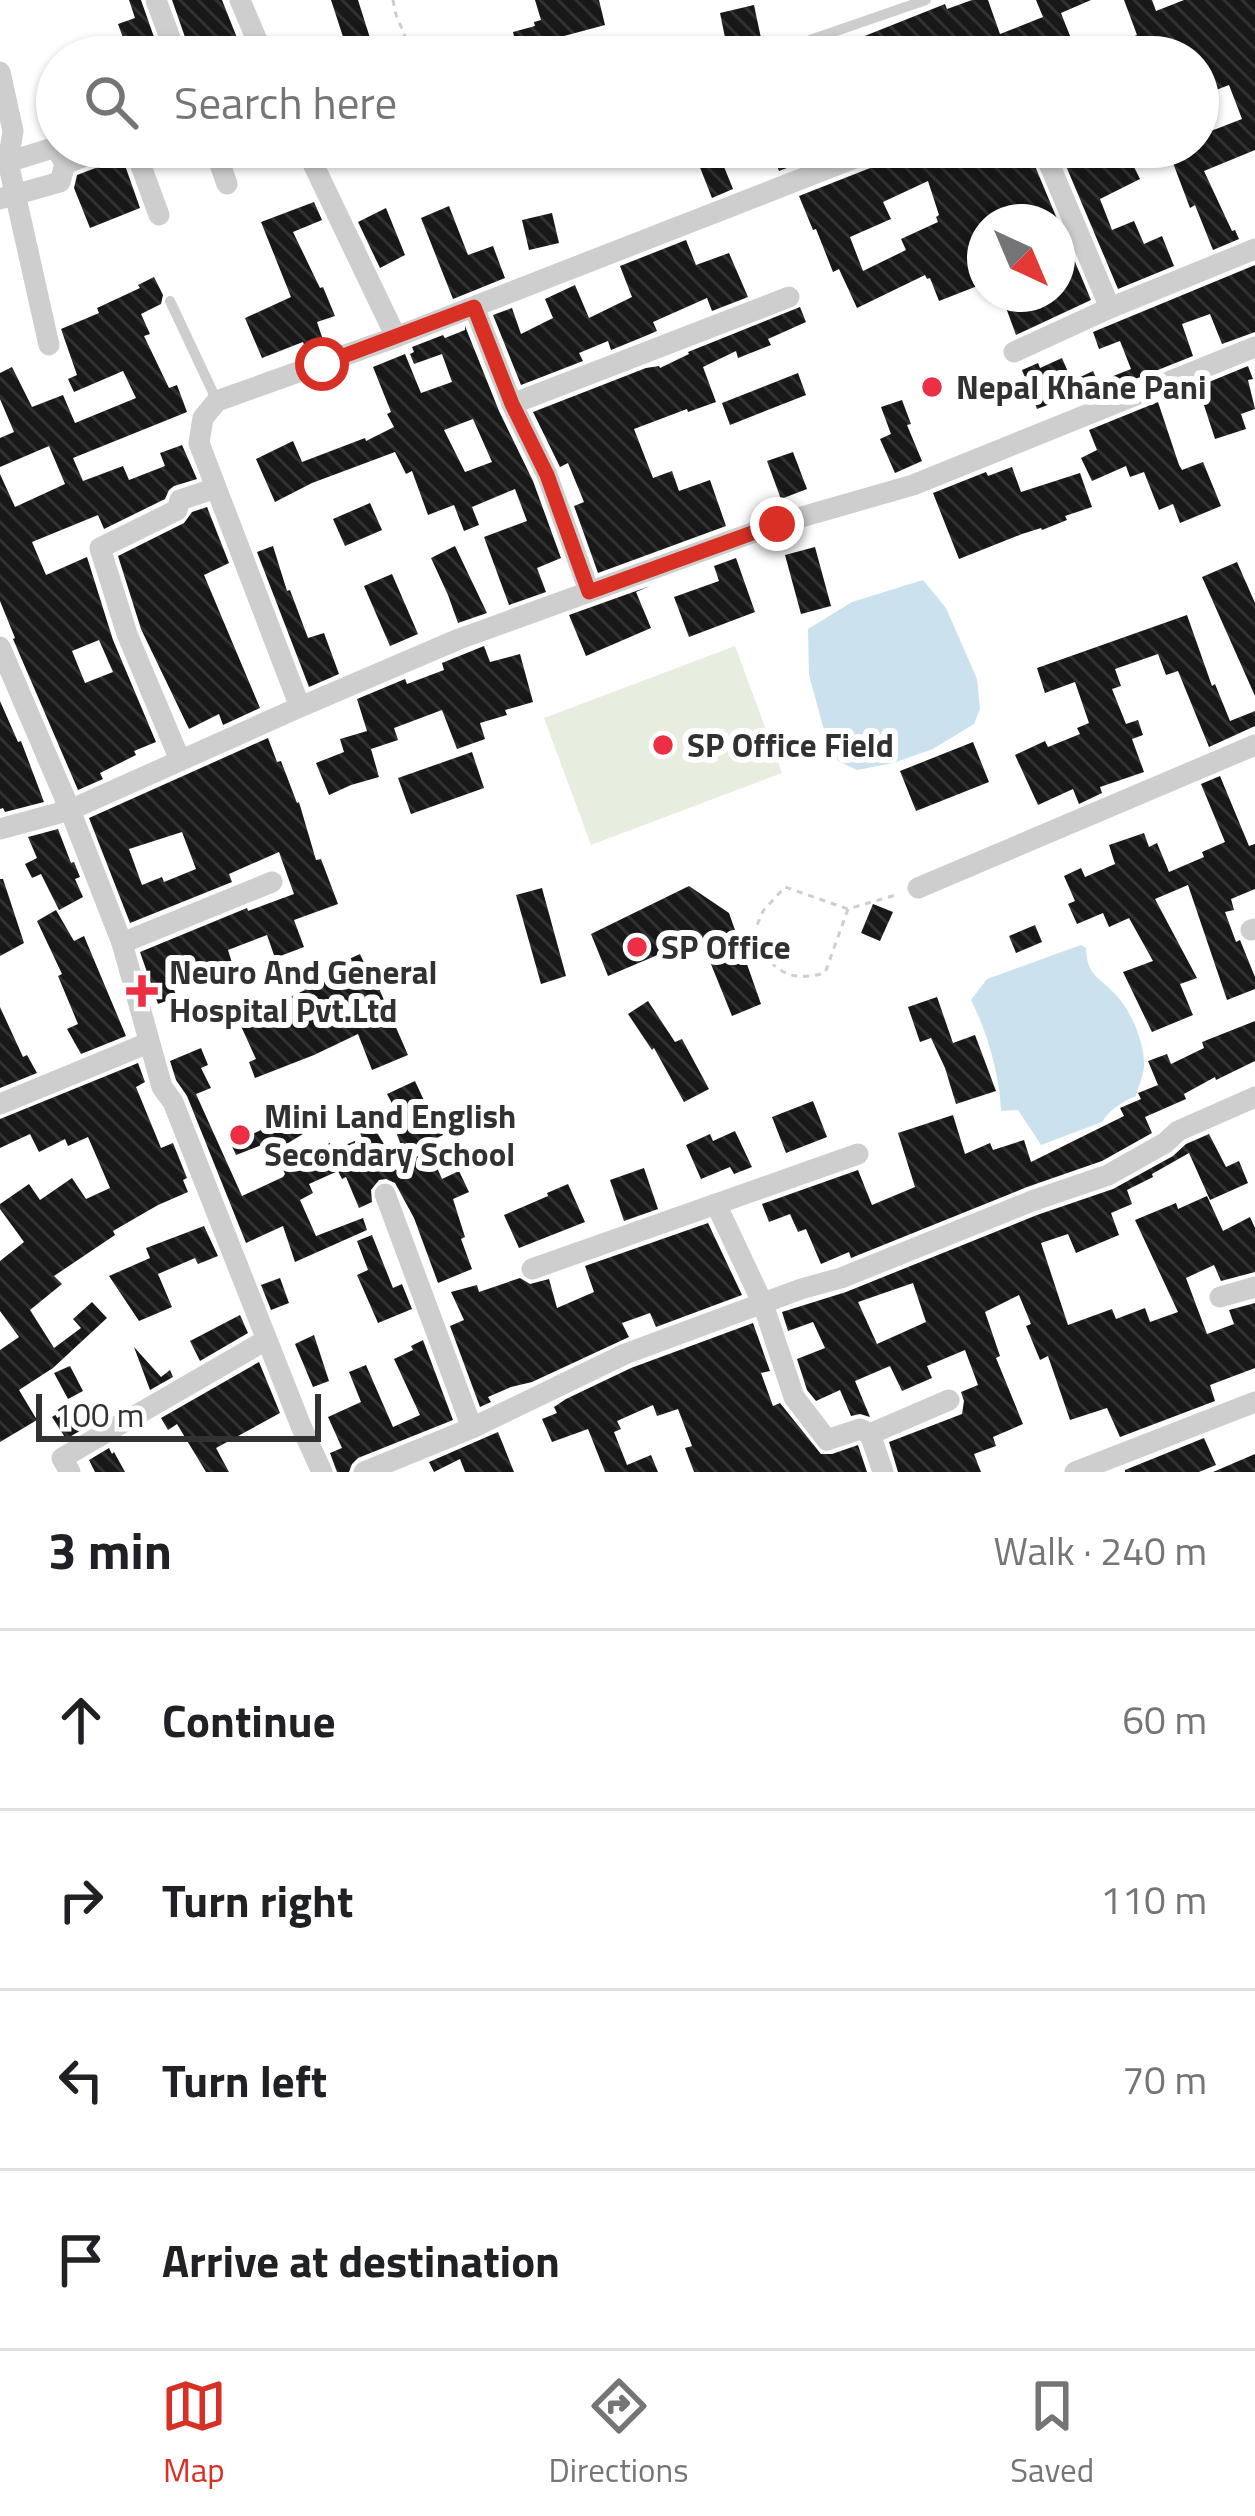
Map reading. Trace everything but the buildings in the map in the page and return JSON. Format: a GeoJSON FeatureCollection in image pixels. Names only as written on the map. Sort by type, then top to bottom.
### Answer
{"type":"FeatureCollection","features":[{"type":"Feature","properties":{"kind":"street"},"geometry":{"type":"LineString","coordinates":[[156,0],[169,36]]}},
{"type":"Feature","properties":{"kind":"street"},"geometry":{"type":"LineString","coordinates":[[240,0],[255,36]]}},
{"type":"Feature","properties":{"kind":"street"},"geometry":{"type":"LineString","coordinates":[[0,72],[14,131],[7,196],[49,345]]}},
{"type":"Feature","properties":{"kind":"street"},"geometry":{"type":"LineString","coordinates":[[8,162],[36,153]]}},
{"type":"Feature","properties":{"kind":"street"},"geometry":{"type":"LineString","coordinates":[[7,196],[60,182],[64,168]]}},
{"type":"Feature","properties":{"kind":"street"},"geometry":{"type":"LineString","coordinates":[[142,168],[159,215]]}},
{"type":"Feature","properties":{"kind":"street"},"geometry":{"type":"LineString","coordinates":[[221,168],[226,184]]}},
{"type":"Feature","properties":{"kind":"street"},"geometry":{"type":"LineString","coordinates":[[315,168],[396,337]]}},
{"type":"Feature","properties":{"kind":"street"},"geometry":{"type":"LineString","coordinates":[[300,706],[199,443],[202,418],[217,401],[396,337],[829,168]]}},
{"type":"Feature","properties":{"kind":"street"},"geometry":{"type":"LineString","coordinates":[[1051,168],[1110,308]]}},
{"type":"Feature","properties":{"kind":"street"},"geometry":{"type":"LineString","coordinates":[[1014,352],[1255,249]]}},
{"type":"Feature","properties":{"kind":"street"},"geometry":{"type":"LineString","coordinates":[[512,404],[788,297]]}},
{"type":"Feature","properties":{"kind":"street"},"geometry":{"type":"LineString","coordinates":[[474,307],[512,404],[540,459],[589,592]]}},
{"type":"Feature","properties":{"kind":"street"},"geometry":{"type":"LineString","coordinates":[[0,830],[70,810],[459,639],[777,524],[913,485],[1255,347]]}},
{"type":"Feature","properties":{"kind":"street"},"geometry":{"type":"LineString","coordinates":[[180,760],[127,634],[100,548],[177,510],[180,500],[216,488]]}},
{"type":"Feature","properties":{"kind":"street"},"geometry":{"type":"LineString","coordinates":[[0,646],[122,943],[162,1087],[173,1102],[322,1472]]}},
{"type":"Feature","properties":{"kind":"street"},"geometry":{"type":"LineString","coordinates":[[918,888],[1255,745]]}},
{"type":"Feature","properties":{"kind":"street"},"geometry":{"type":"LineString","coordinates":[[122,943],[272,882]]}},
{"type":"Feature","properties":{"kind":"street"},"geometry":{"type":"LineString","coordinates":[[0,1104],[148,1042]]}},
{"type":"Feature","properties":{"kind":"street"},"geometry":{"type":"LineString","coordinates":[[364,1472],[472,1428],[625,1354],[841,1278],[1108,1175],[1178,1131],[1255,1097]]}},
{"type":"Feature","properties":{"kind":"street"},"geometry":{"type":"LineString","coordinates":[[532,1269],[858,1154]]}},
{"type":"Feature","properties":{"kind":"street"},"geometry":{"type":"LineString","coordinates":[[385,1194],[472,1428]]}},
{"type":"Feature","properties":{"kind":"street"},"geometry":{"type":"LineString","coordinates":[[716,1204],[763,1304],[794,1396],[827,1440],[860,1429],[870,1434],[883,1472]]}},
{"type":"Feature","properties":{"kind":"street"},"geometry":{"type":"LineString","coordinates":[[1220,1297],[1255,1287]]}},
{"type":"Feature","properties":{"kind":"street"},"geometry":{"type":"LineString","coordinates":[[70,1472],[62,1458],[266,1340]]}},
{"type":"Feature","properties":{"kind":"street"},"geometry":{"type":"LineString","coordinates":[[870,1434],[949,1400]]}},
{"type":"Feature","properties":{"kind":"street"},"geometry":{"type":"LineString","coordinates":[[1075,1472],[1255,1402]]}},
{"type":"Feature","properties":{"kind":"lane"},"geometry":{"type":"LineString","coordinates":[[822,36],[926,0]]}},
{"type":"Feature","properties":{"kind":"lane"},"geometry":{"type":"LineString","coordinates":[[170,301],[217,401]]}},
{"type":"Feature","properties":{"kind":"path"},"geometry":{"type":"LineString","coordinates":[[393,0],[405,36]]}},
{"type":"Feature","properties":{"kind":"path"},"geometry":{"type":"LineString","coordinates":[[848,909],[825,973],[805,979],[780,971],[763,955],[754,930],[763,911],[785,887],[848,909],[918,888]]}},
{"type":"Feature","properties":{"kind":"green space","name":"SP Office Field"},"geometry":{"type":"Polygon","coordinates":[[[735,646],[782,773],[591,845],[544,718],[735,646]]]}},
{"type":"Feature","properties":{"kind":"water"},"geometry":{"type":"Polygon","coordinates":[[[923,580],[946,608],[977,679],[980,709],[974,724],[933,749],[857,770],[838,761],[825,734],[809,675],[808,629],[852,602],[923,580]]]}},
{"type":"Feature","properties":{"kind":"water"},"geometry":{"type":"Polygon","coordinates":[[[1081,945],[1091,971],[1132,1019],[1142,1048],[1143,1071],[1136,1096],[1102,1122],[1041,1145],[1018,1110],[1001,1111],[992,1054],[971,1000],[987,979],[1081,945]]]}},
{"type":"Feature","properties":{"kind":"place","name":"Nepal Khane Pani"},"geometry":{"type":"Point","coordinates":[932,387]}},
{"type":"Feature","properties":{"kind":"place","name":"SP Office Field"},"geometry":{"type":"Point","coordinates":[663,745]}},
{"type":"Feature","properties":{"kind":"place","name":"SP Office"},"geometry":{"type":"Point","coordinates":[637,947]}},
{"type":"Feature","properties":{"kind":"place","name":"Neuro And General Hospital Pvt.Ltd"},"geometry":{"type":"Point","coordinates":[142,991]}},
{"type":"Feature","properties":{"kind":"place","name":"Mini Land English Secondary School"},"geometry":{"type":"Point","coordinates":[240,1135]}},
{"type":"Feature","properties":{"kind":"route"},"geometry":{"type":"LineString","coordinates":[[322,364],[474,307],[512,404],[547,475],[589,592],[777,524]]}}]}
